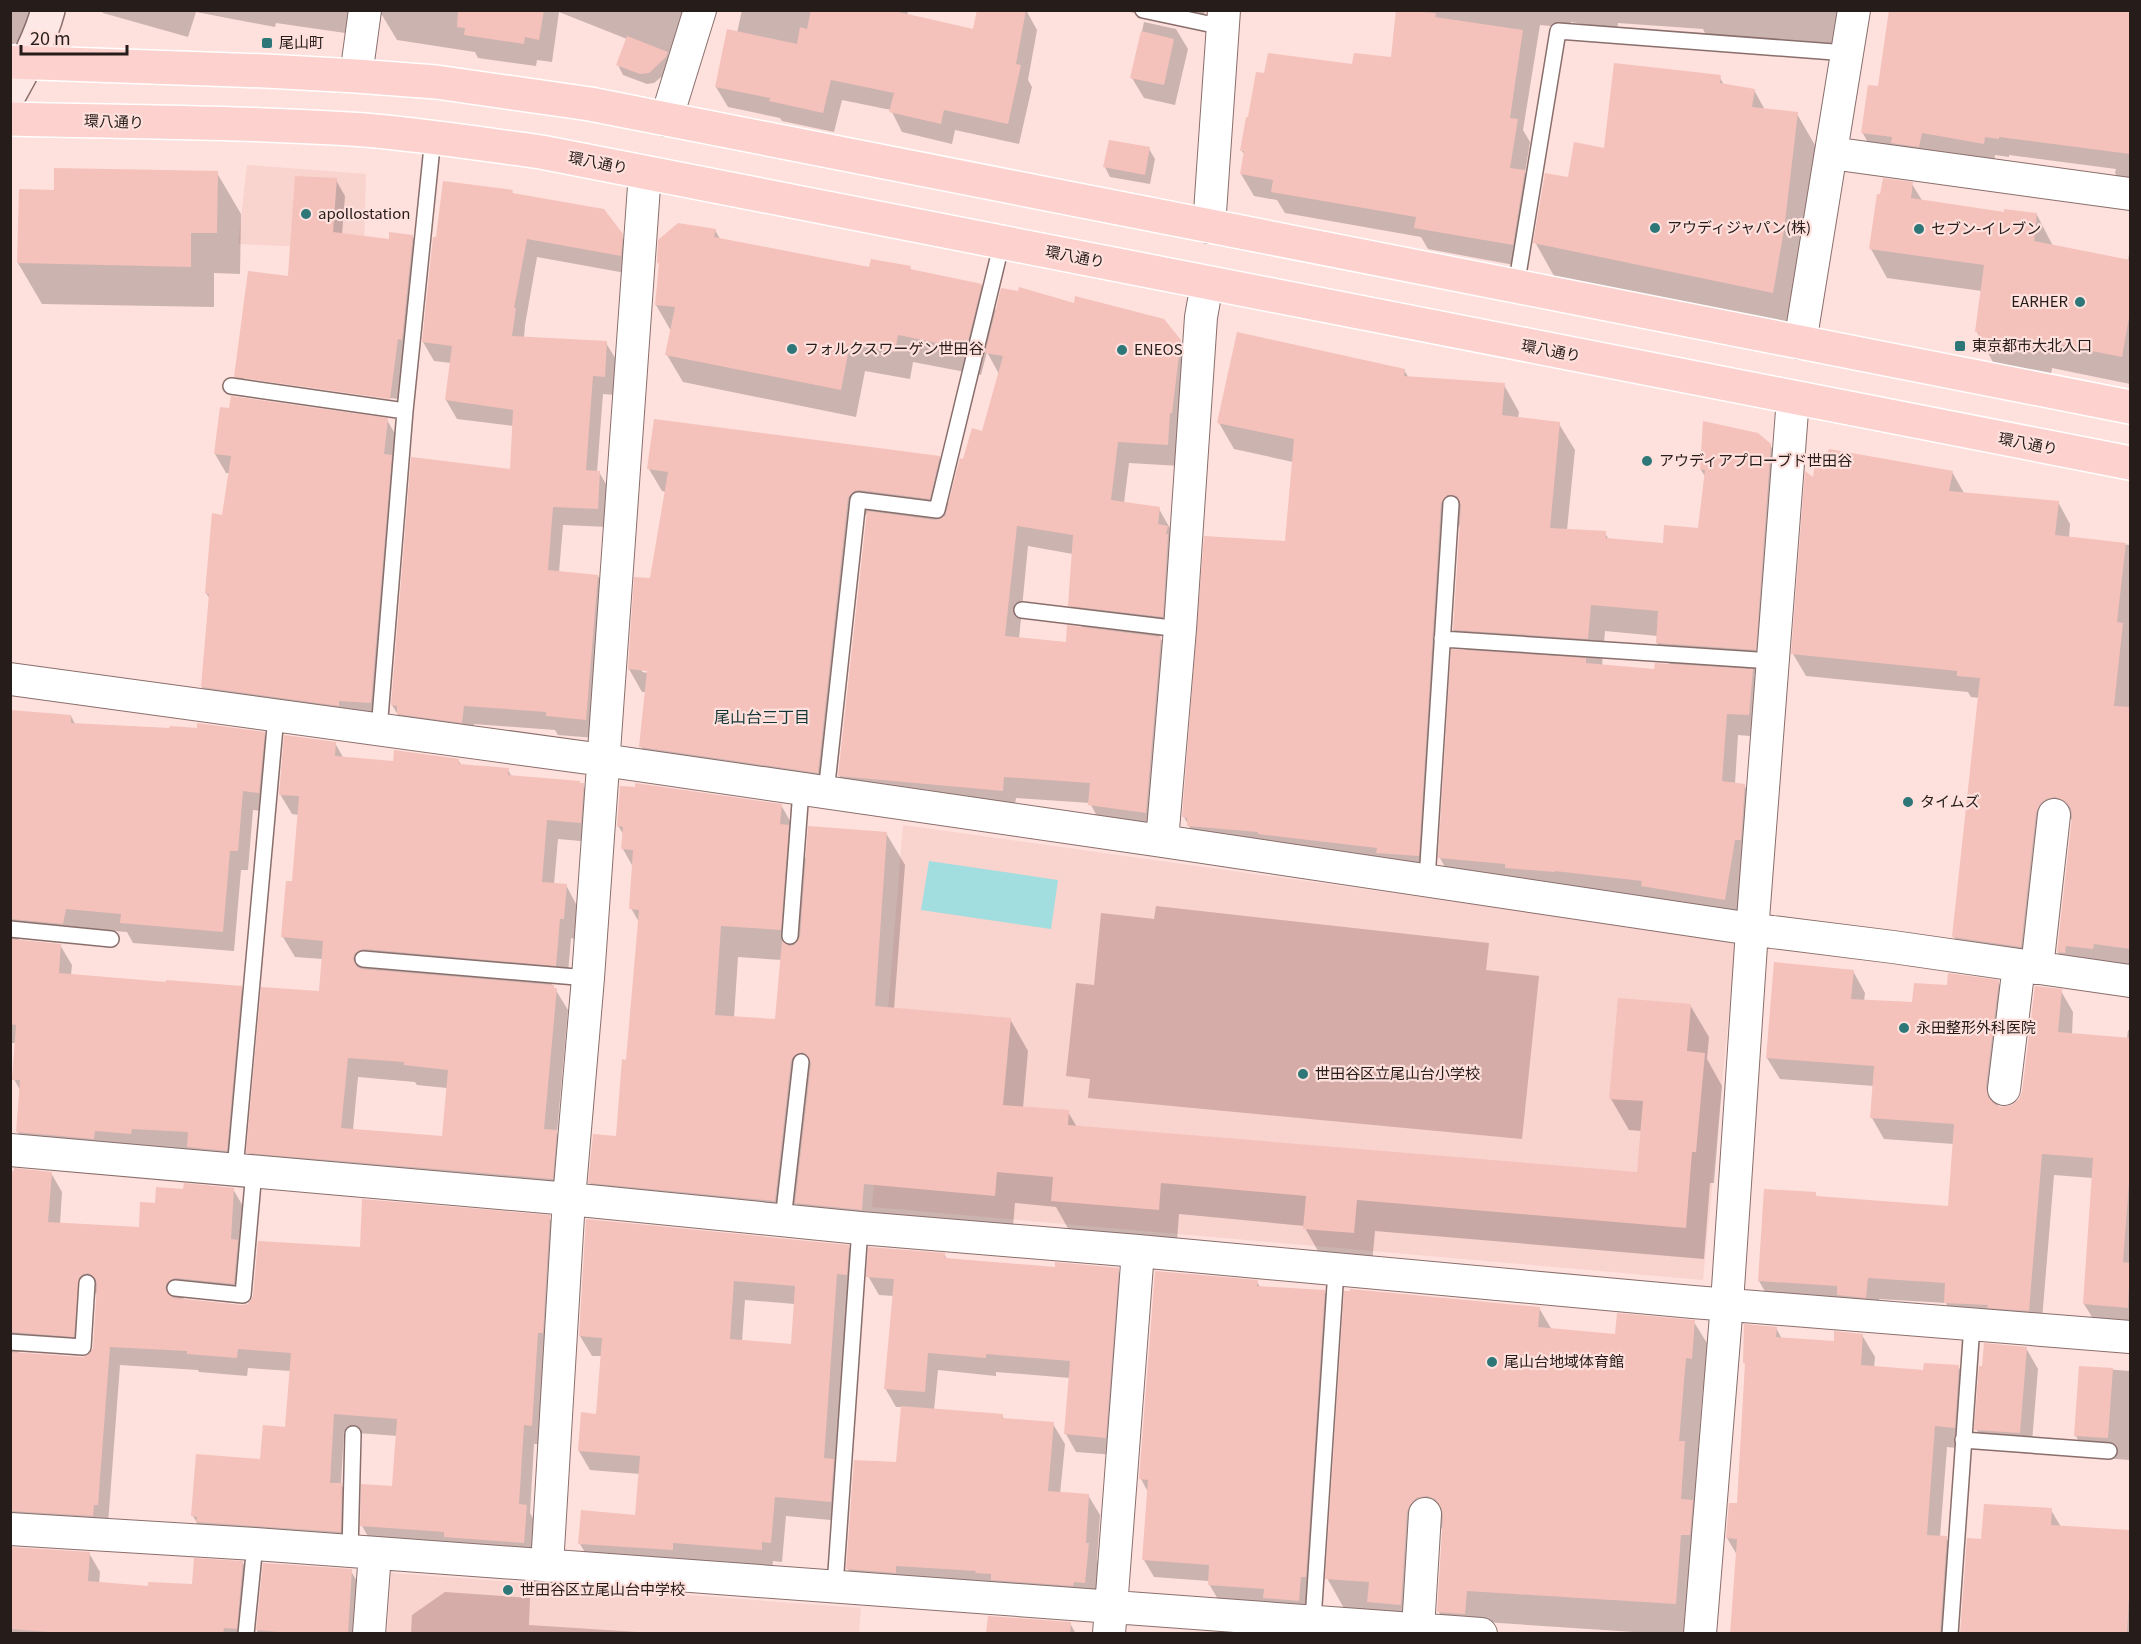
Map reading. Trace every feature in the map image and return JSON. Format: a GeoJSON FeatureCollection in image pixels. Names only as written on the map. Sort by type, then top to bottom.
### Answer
{"type":"FeatureCollection","features":[{"type":"Feature","properties":{"kind":"main road"},"geometry":{"type":"LineString","coordinates":[[19,62],[266,70],[356,76],[436,82],[590,104],[2130,407]]}},
{"type":"Feature","properties":{"kind":"main road","name":"環八通り"},"geometry":{"type":"LineString","coordinates":[[10,119],[293,126],[433,137],[541,152],[2130,463]]}},
{"type":"Feature","properties":{"kind":"street"},"geometry":{"type":"LineString","coordinates":[[10,93],[19,62],[44,26],[48,10]]}},
{"type":"Feature","properties":{"kind":"street"},"geometry":{"type":"LineString","coordinates":[[356,76],[365,10]]}},
{"type":"Feature","properties":{"kind":"street"},"geometry":{"type":"LineString","coordinates":[[666,120],[700,10]]}},
{"type":"Feature","properties":{"kind":"street"},"geometry":{"type":"LineString","coordinates":[[1800,343],[1854,10]]}},
{"type":"Feature","properties":{"kind":"street"},"geometry":{"type":"LineString","coordinates":[[1209,227],[1224,19]]}},
{"type":"Feature","properties":{"kind":"street"},"geometry":{"type":"LineString","coordinates":[[1831,153],[2130,194]]}},
{"type":"Feature","properties":{"kind":"street"},"geometry":{"type":"LineString","coordinates":[[547,1566],[569,1199],[588,978],[645,172]]}},
{"type":"Feature","properties":{"kind":"street"},"geometry":{"type":"LineString","coordinates":[[1162,841],[1180,629],[1201,317],[1207,284]]}},
{"type":"Feature","properties":{"kind":"street"},"geometry":{"type":"LineString","coordinates":[[1700,1634],[1727,1304],[1772,661],[1793,398]]}},
{"type":"Feature","properties":{"kind":"street"},"geometry":{"type":"LineString","coordinates":[[10,679],[603,760],[1753,929],[2130,981]]}},
{"type":"Feature","properties":{"kind":"street"},"geometry":{"type":"LineString","coordinates":[[2004,1089],[2054,815]]}},
{"type":"Feature","properties":{"kind":"street"},"geometry":{"type":"LineString","coordinates":[[10,1150],[1336,1270],[2130,1337]]}},
{"type":"Feature","properties":{"kind":"street"},"geometry":{"type":"LineString","coordinates":[[1110,1619],[1138,1251]]}},
{"type":"Feature","properties":{"kind":"street"},"geometry":{"type":"LineString","coordinates":[[1418,1629],[1425,1514]]}},
{"type":"Feature","properties":{"kind":"street"},"geometry":{"type":"LineString","coordinates":[[10,1528],[835,1586],[1110,1619],[1313,1620],[1481,1634]]}},
{"type":"Feature","properties":{"kind":"street"},"geometry":{"type":"LineString","coordinates":[[363,1552],[369,1634]]}},
{"type":"Feature","properties":{"kind":"lane"},"geometry":{"type":"LineString","coordinates":[[1143,10],[1224,19]]}},
{"type":"Feature","properties":{"kind":"lane"},"geometry":{"type":"LineString","coordinates":[[1516,287],[1558,31],[1847,53]]}},
{"type":"Feature","properties":{"kind":"lane"},"geometry":{"type":"LineString","coordinates":[[380,730],[405,411],[433,137]]}},
{"type":"Feature","properties":{"kind":"lane"},"geometry":{"type":"LineString","coordinates":[[790,936],[858,500],[937,510],[1002,242]]}},
{"type":"Feature","properties":{"kind":"lane"},"geometry":{"type":"LineString","coordinates":[[231,386],[405,411]]}},
{"type":"Feature","properties":{"kind":"lane"},"geometry":{"type":"LineString","coordinates":[[1427,880],[1451,504]]}},
{"type":"Feature","properties":{"kind":"lane"},"geometry":{"type":"LineString","coordinates":[[1022,610],[1180,629]]}},
{"type":"Feature","properties":{"kind":"lane"},"geometry":{"type":"LineString","coordinates":[[1442,639],[1772,661]]}},
{"type":"Feature","properties":{"kind":"lane"},"geometry":{"type":"LineString","coordinates":[[175,1288],[243,1295],[245,1171],[276,716]]}},
{"type":"Feature","properties":{"kind":"lane"},"geometry":{"type":"LineString","coordinates":[[10,929],[111,939]]}},
{"type":"Feature","properties":{"kind":"lane"},"geometry":{"type":"LineString","coordinates":[[363,959],[588,978]]}},
{"type":"Feature","properties":{"kind":"lane"},"geometry":{"type":"LineString","coordinates":[[783,1220],[801,1062]]}},
{"type":"Feature","properties":{"kind":"lane"},"geometry":{"type":"LineString","coordinates":[[835,1586],[860,1228]]}},
{"type":"Feature","properties":{"kind":"lane"},"geometry":{"type":"LineString","coordinates":[[1313,1620],[1336,1270]]}},
{"type":"Feature","properties":{"kind":"lane"},"geometry":{"type":"LineString","coordinates":[[10,1342],[83,1347],[87,1282]]}},
{"type":"Feature","properties":{"kind":"lane"},"geometry":{"type":"LineString","coordinates":[[1950,1634],[1972,1325]]}},
{"type":"Feature","properties":{"kind":"lane"},"geometry":{"type":"LineString","coordinates":[[353,1434],[363,1552]]}},
{"type":"Feature","properties":{"kind":"lane"},"geometry":{"type":"LineString","coordinates":[[1964,1440],[2109,1451]]}},
{"type":"Feature","properties":{"kind":"lane"},"geometry":{"type":"LineString","coordinates":[[246,1634],[255,1544]]}},
{"type":"Feature","properties":{"kind":"shaded area"},"geometry":{"type":"Polygon","coordinates":[[[247,165],[366,174],[364,249],[238,244],[247,165]]]}},
{"type":"Feature","properties":{"kind":"shaded area","name":"世田谷区立尾山台小学校"},"geometry":{"type":"Polygon","coordinates":[[[903,825],[1736,941],[1703,1280],[872,1207],[903,825]]]}},
{"type":"Feature","properties":{"kind":"shaded area"},"geometry":{"type":"Polygon","coordinates":[[[1156,906],[1489,943],[1486,970],[1539,976],[1522,1139],[1088,1098],[1090,1079],[1066,1076],[1076,983],[1094,985],[1101,913],[1154,919],[1156,906]]]}},
{"type":"Feature","properties":{"kind":"shaded area","name":"世田谷区立尾山台中学校"},"geometry":{"type":"Polygon","coordinates":[[[391,1573],[861,1608],[859,1633],[387,1634],[391,1573]]]}},
{"type":"Feature","properties":{"kind":"shaded area"},"geometry":{"type":"Polygon","coordinates":[[[445,1592],[530,1598],[529,1625],[653,1633],[411,1633],[412,1615],[445,1592]]]}},
{"type":"Feature","properties":{"kind":"water"},"geometry":{"type":"Polygon","coordinates":[[[929,861],[1058,880],[1051,929],[921,910],[929,861]]]}},
{"type":"Feature","properties":{"kind":"building"},"geometry":{"type":"Polygon","coordinates":[[[458,10],[544,10],[539,40],[525,37],[524,44],[464,35],[465,28],[457,27],[458,10]]]}},
{"type":"Feature","properties":{"kind":"building"},"geometry":{"type":"Polygon","coordinates":[[[811,10],[890,10],[973,29],[977,10],[1026,10],[1016,64],[1021,65],[1008,124],[944,110],[941,124],[889,112],[894,93],[831,80],[823,113],[769,101],[770,98],[715,87],[727,29],[797,44],[800,27],[807,29],[811,10]]]}},
{"type":"Feature","properties":{"kind":"building"},"geometry":{"type":"Polygon","coordinates":[[[1396,10],[1436,13],[1435,17],[1523,30],[1510,118],[1518,119],[1510,168],[1525,170],[1513,245],[1414,228],[1416,217],[1271,192],[1273,180],[1240,174],[1244,151],[1240,151],[1256,72],[1264,73],[1268,53],[1352,64],[1354,53],[1391,57],[1396,10]]]}},
{"type":"Feature","properties":{"kind":"building"},"geometry":{"type":"Polygon","coordinates":[[[1889,10],[2130,10],[2130,154],[1999,137],[1999,139],[1985,137],[1984,144],[1922,133],[1919,147],[1891,143],[1892,137],[1861,133],[1868,85],[1878,86],[1889,10]]]}},
{"type":"Feature","properties":{"kind":"building"},"geometry":{"type":"Polygon","coordinates":[[[1141,31],[1174,39],[1164,85],[1130,78],[1141,31]]]}},
{"type":"Feature","properties":{"kind":"building"},"geometry":{"type":"Polygon","coordinates":[[[627,36],[668,52],[666,57],[649,73],[640,74],[616,65],[627,36]]]}},
{"type":"Feature","properties":{"kind":"building"},"geometry":{"type":"Polygon","coordinates":[[[1614,63],[1721,75],[1720,83],[1755,89],[1752,107],[1798,112],[1784,230],[1773,293],[1533,243],[1545,173],[1568,177],[1574,142],[1604,148],[1614,63]]]}},
{"type":"Feature","properties":{"kind":"building"},"geometry":{"type":"Polygon","coordinates":[[[1109,140],[1150,147],[1145,175],[1103,167],[1109,140]]]}},
{"type":"Feature","properties":{"kind":"building"},"geometry":{"type":"Polygon","coordinates":[[[54,168],[218,171],[217,233],[191,233],[191,267],[17,263],[19,189],[54,190],[54,168]]]}},
{"type":"Feature","properties":{"kind":"building"},"geometry":{"type":"Polygon","coordinates":[[[295,176],[337,178],[333,232],[389,239],[389,232],[413,235],[402,340],[398,339],[390,399],[234,377],[248,271],[288,276],[295,176]]]}},
{"type":"Feature","properties":{"kind":"building"},"geometry":{"type":"Polygon","coordinates":[[[1883,178],[1913,182],[1911,198],[2004,212],[2004,209],[2037,213],[2034,241],[2130,260],[2130,312],[2122,357],[2036,340],[2035,347],[1978,339],[1979,333],[1975,332],[1984,265],[1869,249],[1877,194],[1880,194],[1883,178]]]}},
{"type":"Feature","properties":{"kind":"building"},"geometry":{"type":"Polygon","coordinates":[[[443,181],[513,190],[512,193],[604,209],[623,234],[621,256],[527,239],[514,308],[516,308],[512,336],[607,341],[605,377],[593,376],[586,470],[600,471],[598,509],[553,507],[548,570],[598,575],[586,720],[546,716],[546,712],[464,706],[462,723],[397,714],[397,706],[391,705],[411,457],[510,469],[513,410],[445,400],[452,346],[422,342],[433,237],[436,237],[443,181]]]}},
{"type":"Feature","properties":{"kind":"building"},"geometry":{"type":"Polygon","coordinates":[[[678,223],[716,229],[714,237],[869,267],[871,259],[911,266],[910,269],[982,284],[966,349],[898,335],[895,352],[850,344],[841,390],[665,355],[675,307],[655,305],[659,263],[657,263],[658,240],[678,223]]]}},
{"type":"Feature","properties":{"kind":"building"},"geometry":{"type":"Polygon","coordinates":[[[1019,287],[1074,303],[1075,296],[1164,319],[1181,340],[1172,413],[1170,413],[1168,445],[1118,442],[1111,500],[1160,507],[1158,524],[1168,526],[1163,617],[1068,606],[1073,535],[1017,526],[1005,636],[1066,642],[1067,625],[1161,637],[1146,813],[1088,805],[1090,783],[1004,777],[1003,791],[838,776],[867,511],[936,520],[945,516],[960,458],[963,459],[972,428],[982,431],[1003,356],[985,353],[1001,288],[1018,291],[1019,287]]]}},
{"type":"Feature","properties":{"kind":"building"},"geometry":{"type":"Polygon","coordinates":[[[1237,332],[1405,369],[1404,376],[1505,383],[1502,415],[1560,422],[1550,528],[1606,531],[1606,538],[1663,543],[1664,525],[1698,528],[1705,470],[1700,470],[1703,421],[1758,433],[1771,444],[1756,650],[1656,643],[1658,611],[1591,605],[1588,639],[1453,630],[1461,505],[1457,496],[1447,495],[1441,503],[1419,856],[1376,853],[1377,848],[1258,834],[1258,832],[1187,826],[1187,818],[1182,817],[1204,536],[1285,541],[1294,439],[1217,423],[1237,332]]]}},
{"type":"Feature","properties":{"kind":"building"},"geometry":{"type":"Polygon","coordinates":[[[231,396],[388,418],[384,454],[392,455],[371,703],[339,701],[339,706],[201,687],[209,594],[205,593],[212,513],[222,515],[231,456],[214,454],[220,407],[229,408],[231,396]]]}},
{"type":"Feature","properties":{"kind":"building"},"geometry":{"type":"Polygon","coordinates":[[[654,419],[940,456],[930,499],[859,490],[854,491],[848,498],[818,773],[639,747],[647,671],[628,669],[634,577],[650,578],[668,472],[647,469],[654,419]]]}},
{"type":"Feature","properties":{"kind":"building"},"geometry":{"type":"Polygon","coordinates":[[[1829,449],[1953,471],[1949,491],[2059,501],[2055,535],[2126,543],[2117,622],[2123,623],[2114,706],[2130,707],[2130,949],[2094,944],[2093,949],[2066,946],[2065,953],[2057,952],[2072,817],[2071,808],[2065,801],[2055,797],[2046,799],[2040,804],[2036,813],[2021,947],[1952,937],[1980,678],[1957,676],[1957,671],[1791,654],[1805,471],[1813,477],[1816,457],[1826,459],[1829,449]]]}},
{"type":"Feature","properties":{"kind":"building"},"geometry":{"type":"Polygon","coordinates":[[[1451,649],[1586,658],[1586,663],[1654,669],[1655,663],[1753,669],[1749,715],[1727,714],[1722,781],[1745,784],[1741,840],[1735,840],[1725,900],[1641,886],[1642,881],[1505,868],[1505,864],[1438,858],[1451,649]]]}},
{"type":"Feature","properties":{"kind":"building"},"geometry":{"type":"Polygon","coordinates":[[[10,710],[71,715],[71,723],[197,728],[197,723],[265,732],[259,793],[243,791],[238,851],[230,851],[223,932],[120,923],[121,914],[66,909],[63,924],[10,919],[10,710]]]}},
{"type":"Feature","properties":{"kind":"building"},"geometry":{"type":"Polygon","coordinates":[[[284,735],[336,742],[335,756],[393,761],[394,750],[459,759],[459,764],[509,768],[508,775],[584,783],[581,823],[547,820],[542,882],[567,884],[564,919],[560,919],[556,966],[364,949],[355,953],[353,959],[357,967],[362,969],[554,985],[554,988],[557,988],[544,1129],[557,1130],[553,1179],[246,1153],[261,987],[319,991],[323,941],[281,937],[286,881],[292,881],[299,796],[279,795],[284,735]],[[348,1058],[341,1128],[442,1136],[448,1070],[404,1065],[404,1062],[348,1058]]]}},
{"type":"Feature","properties":{"kind":"building"},"geometry":{"type":"Polygon","coordinates":[[[635,783],[782,804],[780,824],[789,825],[781,930],[721,926],[715,1015],[775,1019],[782,941],[789,946],[794,945],[800,937],[808,826],[887,832],[875,1006],[1011,1018],[1003,1105],[1069,1110],[1068,1125],[1637,1172],[1643,1101],[1609,1099],[1618,998],[1691,1004],[1687,1051],[1705,1053],[1696,1152],[1692,1152],[1686,1228],[1357,1200],[1354,1233],[1303,1229],[1306,1196],[1161,1183],[1159,1210],[1051,1201],[1053,1177],[997,1172],[995,1196],[864,1184],[862,1210],[795,1203],[811,1063],[807,1055],[802,1052],[794,1056],[791,1061],[775,1201],[588,1183],[593,1134],[616,1136],[622,1059],[626,1060],[639,910],[629,909],[633,850],[621,849],[623,827],[617,826],[620,786],[635,787],[635,783]]]}},
{"type":"Feature","properties":{"kind":"building"},"geometry":{"type":"Polygon","coordinates":[[[10,939],[61,944],[59,973],[242,986],[227,1151],[187,1147],[188,1132],[132,1129],[131,1134],[95,1131],[94,1139],[16,1132],[20,1080],[12,1080],[16,1025],[10,1024],[10,939]]]}},
{"type":"Feature","properties":{"kind":"building"},"geometry":{"type":"Polygon","coordinates":[[[1774,962],[1854,970],[1851,999],[1912,1002],[1914,983],[1947,985],[1948,973],[1999,980],[1986,1087],[1988,1097],[1994,1104],[2001,1107],[2012,1105],[2019,1099],[2022,1092],[2035,986],[2062,989],[2058,1032],[2130,1038],[2130,1170],[2123,1262],[2130,1263],[2128,1308],[2083,1304],[2093,1158],[2042,1154],[2029,1311],[1987,1308],[1988,1305],[1944,1303],[1945,1283],[1868,1278],[1866,1298],[1837,1295],[1837,1286],[1758,1281],[1764,1189],[1816,1192],[1816,1196],[1948,1206],[1954,1124],[1870,1118],[1874,1066],[1766,1058],[1774,962]]]}},
{"type":"Feature","properties":{"kind":"building"},"geometry":{"type":"Polygon","coordinates":[[[14,1168],[52,1172],[48,1222],[139,1227],[140,1202],[155,1203],[156,1187],[183,1189],[184,1183],[234,1188],[231,1239],[238,1240],[234,1284],[175,1278],[168,1282],[165,1288],[174,1298],[242,1305],[248,1304],[253,1296],[258,1241],[360,1247],[362,1199],[550,1215],[543,1333],[538,1333],[532,1426],[524,1425],[519,1504],[527,1505],[524,1543],[444,1537],[444,1532],[360,1526],[361,1484],[392,1486],[397,1419],[334,1414],[330,1483],[342,1483],[341,1532],[196,1522],[197,1517],[191,1516],[196,1454],[260,1459],[263,1425],[285,1427],[291,1353],[238,1349],[237,1358],[187,1354],[187,1351],[110,1347],[98,1505],[94,1505],[93,1516],[10,1511],[10,1352],[82,1357],[88,1355],[93,1348],[97,1284],[95,1278],[88,1273],[79,1278],[74,1337],[10,1332],[10,1171],[14,1171],[14,1168]]]}},
{"type":"Feature","properties":{"kind":"building"},"geometry":{"type":"Polygon","coordinates":[[[586,1219],[849,1245],[847,1275],[837,1274],[824,1458],[834,1459],[831,1502],[775,1497],[771,1543],[762,1542],[762,1550],[673,1543],[673,1550],[578,1544],[581,1510],[635,1515],[640,1456],[578,1451],[581,1412],[596,1414],[602,1338],[579,1336],[586,1219]],[[734,1281],[730,1339],[791,1344],[795,1286],[734,1281]]]}},
{"type":"Feature","properties":{"kind":"building"},"geometry":{"type":"Polygon","coordinates":[[[868,1247],[945,1253],[945,1258],[1055,1267],[1055,1262],[1119,1268],[1106,1438],[1064,1434],[1070,1361],[986,1354],[986,1358],[928,1353],[925,1392],[884,1389],[894,1279],[866,1277],[868,1247]]]}},
{"type":"Feature","properties":{"kind":"building"},"geometry":{"type":"Polygon","coordinates":[[[1155,1271],[1258,1280],[1257,1286],[1325,1290],[1306,1577],[1301,1577],[1299,1601],[1263,1598],[1264,1589],[1208,1585],[1209,1565],[1142,1560],[1148,1480],[1139,1479],[1155,1271]]]}},
{"type":"Feature","properties":{"kind":"building"},"geometry":{"type":"Polygon","coordinates":[[[1350,1289],[1540,1307],[1538,1327],[1615,1334],[1617,1313],[1695,1320],[1692,1359],[1686,1358],[1679,1441],[1685,1441],[1681,1499],[1693,1500],[1690,1535],[1681,1535],[1676,1604],[1467,1591],[1465,1614],[1437,1612],[1443,1515],[1435,1499],[1427,1496],[1416,1498],[1407,1512],[1401,1605],[1367,1602],[1369,1582],[1325,1579],[1344,1291],[1350,1291],[1350,1289]]]}},
{"type":"Feature","properties":{"kind":"building"},"geometry":{"type":"Polygon","coordinates":[[[1744,1324],[1777,1327],[1776,1337],[1834,1341],[1834,1331],[1863,1334],[1861,1365],[1923,1370],[1924,1363],[1959,1365],[1955,1428],[1935,1426],[1927,1535],[1947,1536],[1940,1634],[1730,1634],[1737,1539],[1726,1538],[1729,1503],[1737,1503],[1745,1363],[1743,1363],[1744,1324]]]}},
{"type":"Feature","properties":{"kind":"building"},"geometry":{"type":"Polygon","coordinates":[[[1984,1343],[2027,1347],[2020,1433],[1974,1430],[1979,1366],[1982,1366],[1984,1343]]]}},
{"type":"Feature","properties":{"kind":"building"},"geometry":{"type":"Polygon","coordinates":[[[2079,1366],[2113,1368],[2108,1438],[2074,1436],[2079,1366]]]}},
{"type":"Feature","properties":{"kind":"building"},"geometry":{"type":"Polygon","coordinates":[[[901,1406],[1003,1414],[1002,1418],[1054,1422],[1048,1491],[1089,1494],[1086,1543],[1089,1543],[1085,1583],[1074,1582],[1073,1586],[991,1580],[991,1574],[975,1573],[976,1571],[896,1566],[896,1573],[846,1569],[854,1460],[896,1462],[901,1406]]]}},
{"type":"Feature","properties":{"kind":"building"},"geometry":{"type":"Polygon","coordinates":[[[1984,1504],[2052,1508],[2051,1525],[2130,1530],[2127,1634],[1960,1634],[1967,1538],[1981,1539],[1984,1504]]]}},
{"type":"Feature","properties":{"kind":"building"},"geometry":{"type":"Polygon","coordinates":[[[10,1547],[90,1552],[88,1581],[148,1586],[148,1582],[192,1584],[194,1558],[243,1561],[237,1629],[224,1628],[223,1634],[74,1634],[10,1629],[10,1547]]]}},
{"type":"Feature","properties":{"kind":"building"},"geometry":{"type":"Polygon","coordinates":[[[263,1563],[352,1569],[348,1634],[302,1634],[256,1630],[263,1563]]]}},
{"type":"Feature","properties":{"kind":"building"},"geometry":{"type":"Polygon","coordinates":[[[988,1616],[1071,1622],[1070,1634],[986,1634],[988,1616]]]}},
{"type":"Feature","properties":{"kind":"place","name":"尾山町"},"geometry":{"type":"Point","coordinates":[267,43]}},
{"type":"Feature","properties":{"kind":"place","name":"apollostation"},"geometry":{"type":"Point","coordinates":[306,214]}},
{"type":"Feature","properties":{"kind":"place","name":"アウディジャパン(株)"},"geometry":{"type":"Point","coordinates":[1655,228]}},
{"type":"Feature","properties":{"kind":"place","name":"セブン-イレブン"},"geometry":{"type":"Point","coordinates":[1919,229]}},
{"type":"Feature","properties":{"kind":"place","name":"EARHER"},"geometry":{"type":"Point","coordinates":[2080,302]}},
{"type":"Feature","properties":{"kind":"place","name":"東京都市大北入口"},"geometry":{"type":"Point","coordinates":[1960,346]}},
{"type":"Feature","properties":{"kind":"place","name":"フォルクスワーゲン世田谷"},"geometry":{"type":"Point","coordinates":[792,349]}},
{"type":"Feature","properties":{"kind":"place","name":"ENEOS"},"geometry":{"type":"Point","coordinates":[1122,350]}},
{"type":"Feature","properties":{"kind":"place","name":"アウディアプローブド世田谷"},"geometry":{"type":"Point","coordinates":[1647,461]}},
{"type":"Feature","properties":{"kind":"place","name":"タイムズ"},"geometry":{"type":"Point","coordinates":[1908,802]}},
{"type":"Feature","properties":{"kind":"place","name":"永田整形外科医院"},"geometry":{"type":"Point","coordinates":[1904,1028]}},
{"type":"Feature","properties":{"kind":"place","name":"世田谷区立尾山台小学校"},"geometry":{"type":"Point","coordinates":[1303,1074]}},
{"type":"Feature","properties":{"kind":"place","name":"尾山台地域体育館"},"geometry":{"type":"Point","coordinates":[1492,1362]}},
{"type":"Feature","properties":{"kind":"place","name":"世田谷区立尾山台中学校"},"geometry":{"type":"Point","coordinates":[508,1590]}},
{"type":"Feature","properties":{"kind":"district","name":"尾山台三丁目"},"geometry":{"type":"Point","coordinates":[762,717]}}]}
